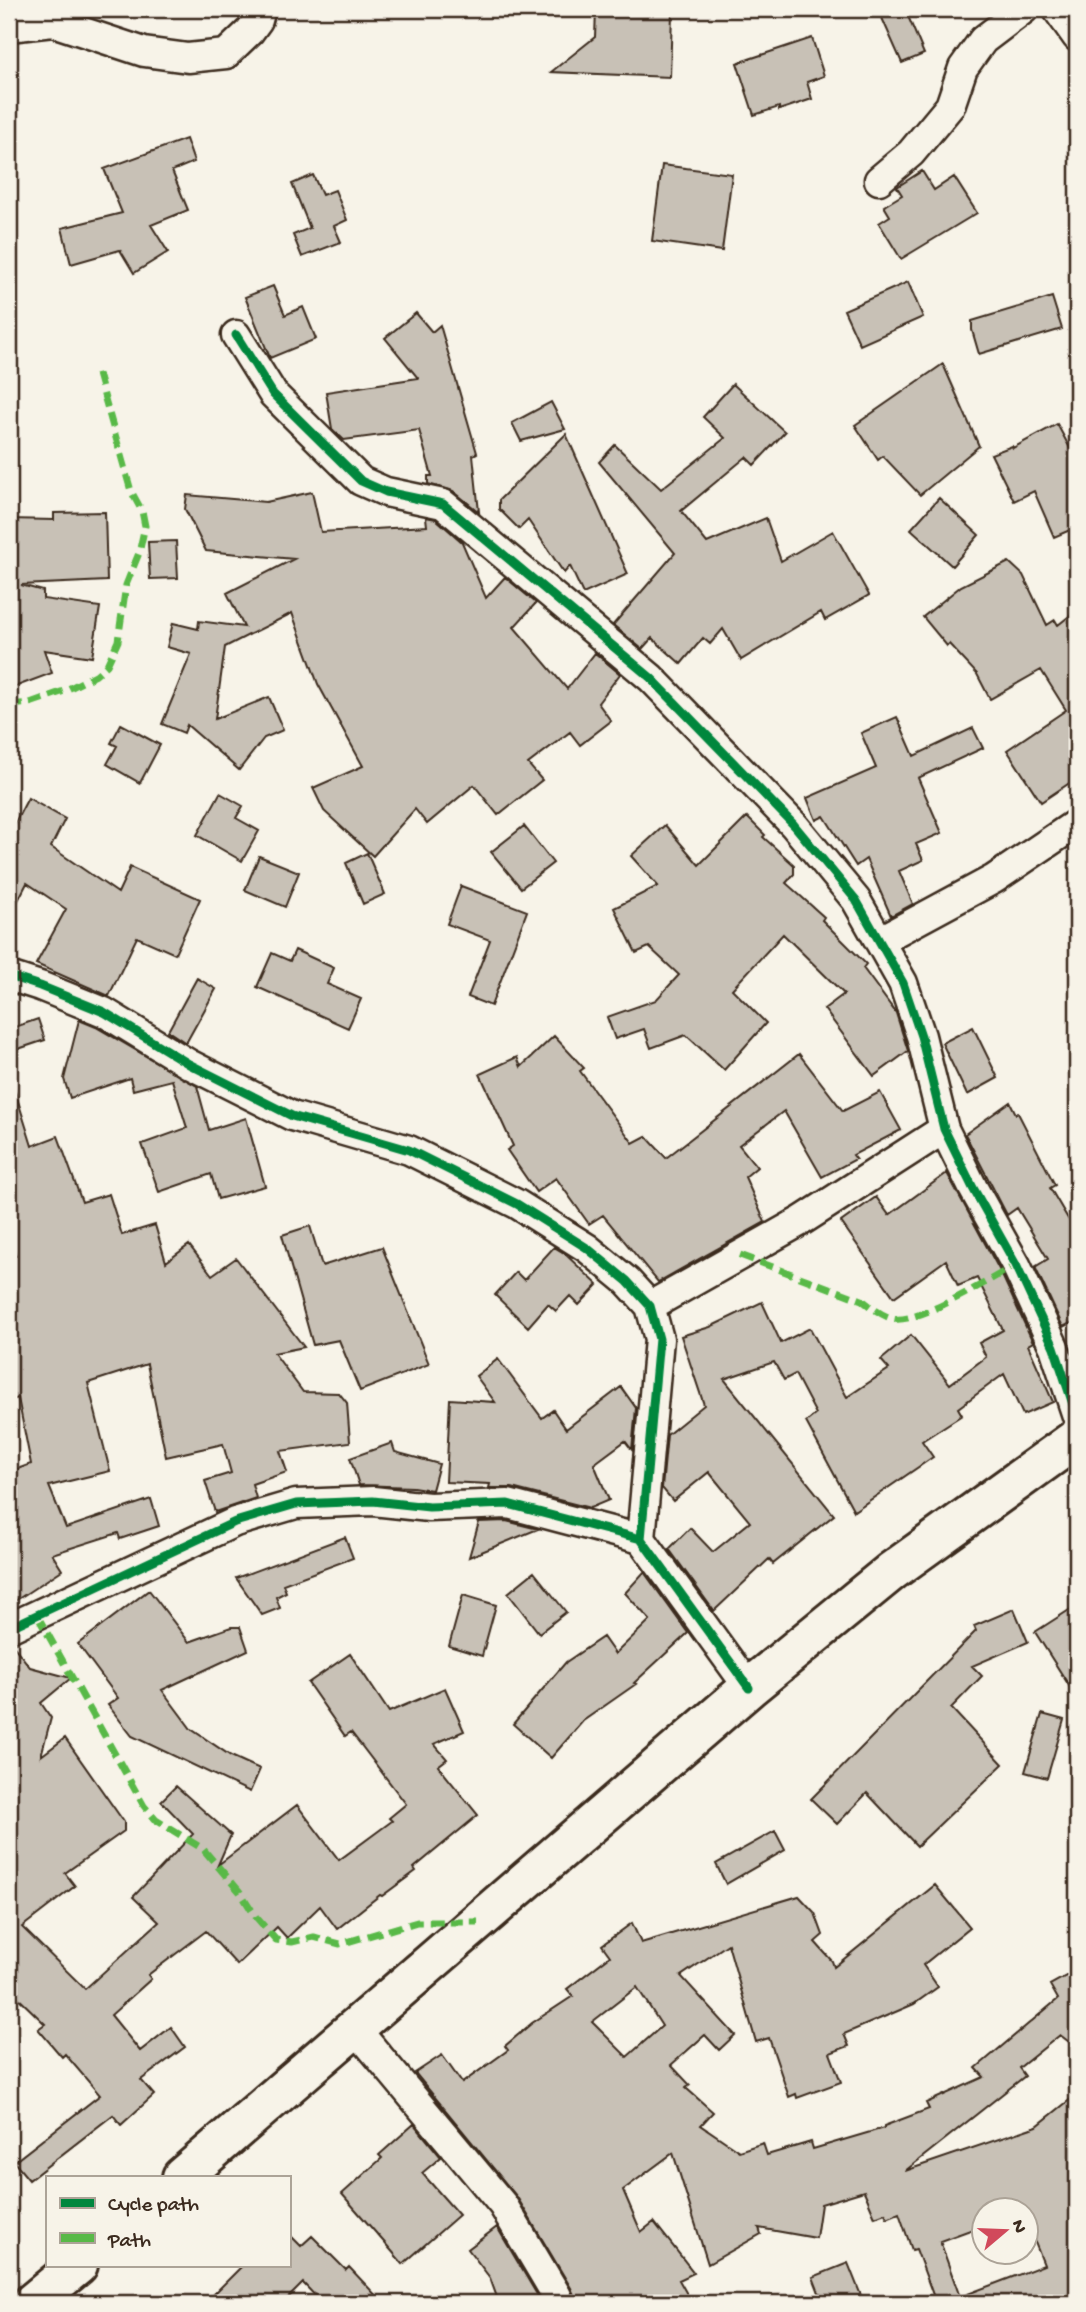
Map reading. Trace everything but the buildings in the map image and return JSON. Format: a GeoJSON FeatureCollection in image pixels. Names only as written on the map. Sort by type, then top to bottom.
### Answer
{"type":"FeatureCollection","features":[{"type":"Feature","properties":{"kind":"highway"},"geometry":{"type":"LineString","coordinates":[[183,2176],[749,1688],[892,1571],[1077,1438]]}},
{"type":"Feature","properties":{"kind":"highway"},"geometry":{"type":"LineString","coordinates":[[32,2303],[77,2266]]}},
{"type":"Feature","properties":{"kind":"street"},"geometry":{"type":"LineString","coordinates":[[9,27],[53,22],[144,52],[188,58],[226,54],[258,20],[261,9]]}},
{"type":"Feature","properties":{"kind":"street"},"geometry":{"type":"LineString","coordinates":[[879,180],[911,153],[950,106],[963,68],[983,40],[1024,9]]}},
{"type":"Feature","properties":{"kind":"street"},"geometry":{"type":"LineString","coordinates":[[1057,9],[1077,37]]}},
{"type":"Feature","properties":{"kind":"street"},"geometry":{"type":"LineString","coordinates":[[236,335],[274,394],[361,481],[386,492],[443,504],[651,678],[794,825],[856,900],[907,993],[921,1036],[944,1129],[1054,1347],[1077,1416]]}},
{"type":"Feature","properties":{"kind":"street"},"geometry":{"type":"LineString","coordinates":[[880,940],[994,879],[1077,822]]}},
{"type":"Feature","properties":{"kind":"street"},"geometry":{"type":"LineString","coordinates":[[9,976],[104,1012],[189,1065],[292,1116],[409,1150],[517,1204],[587,1248],[627,1280],[650,1306],[659,1339],[641,1539]]}},
{"type":"Feature","properties":{"kind":"street"},"geometry":{"type":"LineString","coordinates":[[650,1306],[801,1221],[944,1129]]}},
{"type":"Feature","properties":{"kind":"street"},"geometry":{"type":"LineString","coordinates":[[9,1628],[235,1522],[296,1504],[373,1501],[429,1507],[508,1504],[641,1539],[749,1688]]}},
{"type":"Feature","properties":{"kind":"street"},"geometry":{"type":"LineString","coordinates":[[355,2028],[503,2205],[557,2296]]}},
{"type":"Feature","properties":{"kind":"marked path"},"geometry":{"type":"LineString","coordinates":[[9,705],[30,703],[64,691],[96,675],[107,665],[118,641],[126,585],[139,553],[145,526],[142,511],[131,491],[96,367]]}},
{"type":"Feature","properties":{"kind":"marked path"},"geometry":{"type":"LineString","coordinates":[[740,1255],[862,1300],[882,1314],[895,1319],[922,1314],[938,1307],[1016,1265]]}},
{"type":"Feature","properties":{"kind":"marked path"},"geometry":{"type":"LineString","coordinates":[[37,1615],[144,1806],[156,1820],[203,1849],[276,1940],[292,1942],[314,1937],[340,1944],[417,1922],[478,1922]]}},
{"type":"Feature","properties":{"kind":"cycle path"},"geometry":{"type":"LineString","coordinates":[[236,335],[273,394],[361,481],[386,492],[443,504],[651,678],[794,825],[856,900],[903,983],[921,1036],[944,1129],[1016,1265],[1054,1347],[1077,1416]]}},
{"type":"Feature","properties":{"kind":"cycle path"},"geometry":{"type":"LineString","coordinates":[[9,976],[104,1012],[189,1064],[292,1116],[409,1150],[517,1204],[587,1248],[627,1281],[650,1306],[659,1339],[641,1539]]}},
{"type":"Feature","properties":{"kind":"cycle path"},"geometry":{"type":"LineString","coordinates":[[9,1628],[235,1522],[296,1504],[373,1501],[429,1507],[508,1504],[641,1539],[749,1688]]}}]}
